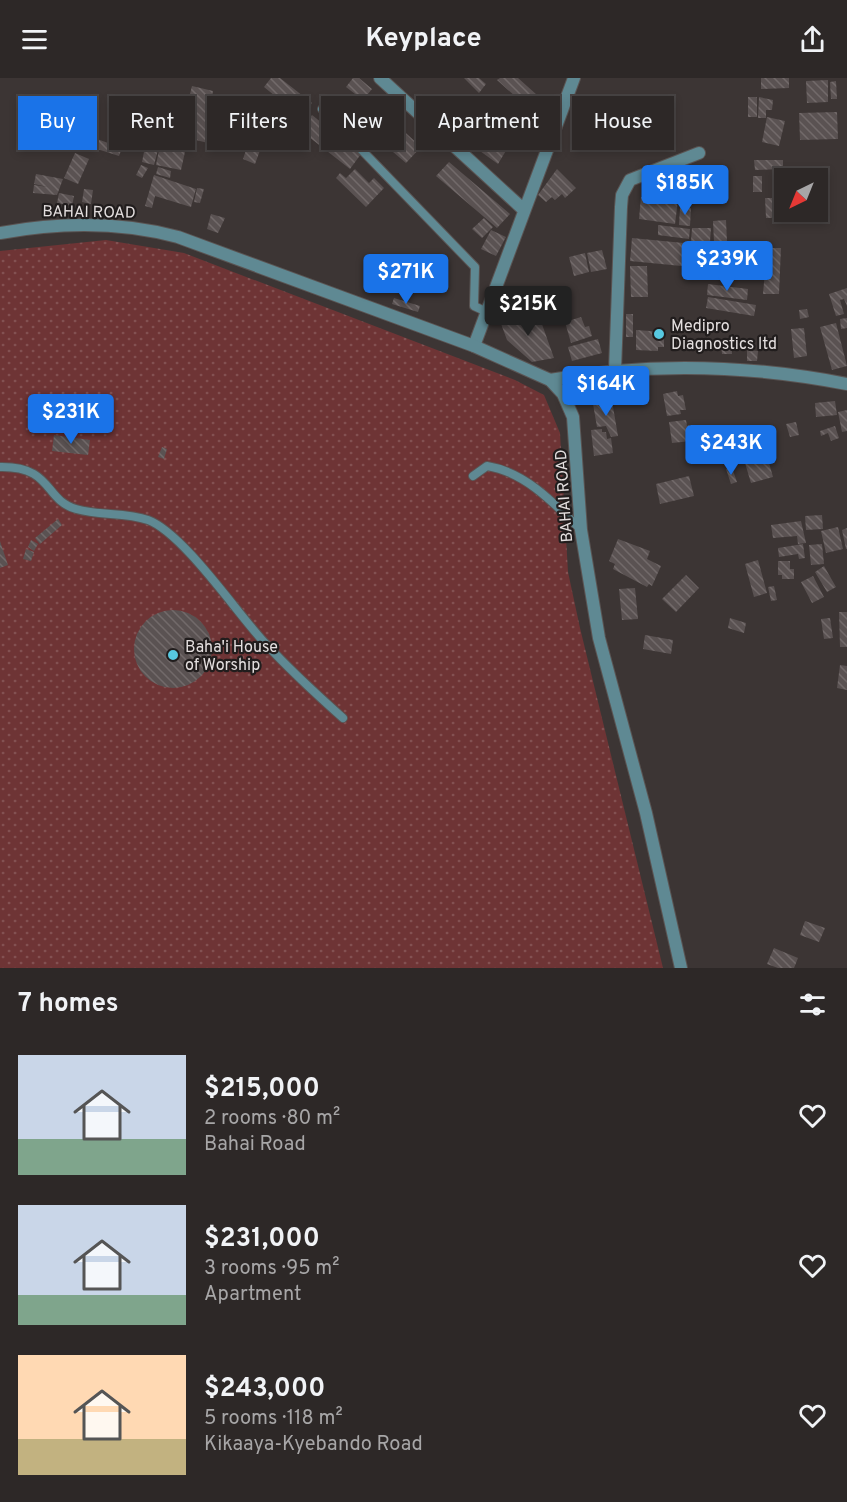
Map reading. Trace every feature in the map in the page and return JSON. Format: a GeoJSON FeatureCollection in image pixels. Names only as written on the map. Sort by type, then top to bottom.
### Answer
{"type":"FeatureCollection","features":[{"type":"Feature","properties":{"kind":"street"},"geometry":{"type":"LineString","coordinates":[[380,78],[524,210]]}},
{"type":"Feature","properties":{"kind":"street"},"geometry":{"type":"LineString","coordinates":[[474,346],[574,78]]}},
{"type":"Feature","properties":{"kind":"street"},"geometry":{"type":"LineString","coordinates":[[615,370],[621,207],[625,186],[634,177],[699,153]]}},
{"type":"Feature","properties":{"kind":"street","name":"BAHAI ROAD"},"geometry":{"type":"LineString","coordinates":[[0,233],[70,224],[154,230],[230,254],[360,305],[474,346],[550,380],[563,394],[573,417],[581,530],[599,638],[646,813],[681,968]]}},
{"type":"Feature","properties":{"kind":"street"},"geometry":{"type":"LineString","coordinates":[[550,380],[615,370],[691,368],[778,372],[847,384]]}},
{"type":"Feature","properties":{"kind":"lane"},"geometry":{"type":"LineString","coordinates":[[362,150],[475,267],[474,306],[487,312]]}},
{"type":"Feature","properties":{"kind":"lane"},"geometry":{"type":"LineString","coordinates":[[473,476],[487,466],[504,469],[544,494],[581,530]]}},
{"type":"Feature","properties":{"kind":"lane"},"geometry":{"type":"LineString","coordinates":[[0,467],[26,470],[41,476],[63,502],[75,509],[150,521],[183,546],[263,642],[343,718]]}},
{"type":"Feature","properties":{"kind":"shaded area"},"geometry":{"type":"Polygon","coordinates":[[[106,240],[184,253],[515,380],[544,395],[560,433],[568,572],[663,968],[0,968],[0,251],[106,240]]]}},
{"type":"Feature","properties":{"kind":"building"},"geometry":{"type":"Polygon","coordinates":[[[271,78],[280,78],[303,96],[275,96],[264,87],[271,78]]]}},
{"type":"Feature","properties":{"kind":"building"},"geometry":{"type":"Polygon","coordinates":[[[353,78],[359,78],[372,89],[366,96],[358,96],[346,87],[353,78]]]}},
{"type":"Feature","properties":{"kind":"building"},"geometry":{"type":"Polygon","coordinates":[[[464,78],[479,78],[486,84],[479,93],[464,78]]]}},
{"type":"Feature","properties":{"kind":"building"},"geometry":{"type":"Polygon","coordinates":[[[518,78],[538,96],[515,96],[497,80],[518,78]]]}},
{"type":"Feature","properties":{"kind":"building"},"geometry":{"type":"Polygon","coordinates":[[[761,78],[789,78],[789,88],[761,89],[761,78]]]}},
{"type":"Feature","properties":{"kind":"building"},"geometry":{"type":"Polygon","coordinates":[[[828,80],[828,102],[807,103],[806,81],[828,80]]]}},
{"type":"Feature","properties":{"kind":"building"},"geometry":{"type":"Polygon","coordinates":[[[836,81],[837,99],[831,99],[830,82],[836,81]]]}},
{"type":"Feature","properties":{"kind":"building"},"geometry":{"type":"Polygon","coordinates":[[[192,86],[213,91],[212,96],[207,96],[207,143],[195,140],[195,96],[190,96],[192,86]]]}},
{"type":"Feature","properties":{"kind":"building"},"geometry":{"type":"Polygon","coordinates":[[[748,97],[757,97],[757,117],[748,117],[748,97]]]}},
{"type":"Feature","properties":{"kind":"building"},"geometry":{"type":"Polygon","coordinates":[[[759,97],[773,100],[772,110],[766,110],[766,118],[758,118],[759,97]]]}},
{"type":"Feature","properties":{"kind":"building"},"geometry":{"type":"Polygon","coordinates":[[[837,112],[838,139],[800,140],[799,113],[837,112]]]}},
{"type":"Feature","properties":{"kind":"building"},"geometry":{"type":"Polygon","coordinates":[[[312,115],[321,122],[321,146],[309,137],[309,119],[312,115]]]}},
{"type":"Feature","properties":{"kind":"building"},"geometry":{"type":"Polygon","coordinates":[[[767,117],[785,121],[779,146],[762,142],[767,117]]]}},
{"type":"Feature","properties":{"kind":"building"},"geometry":{"type":"Polygon","coordinates":[[[404,131],[416,142],[416,150],[418,150],[406,163],[391,150],[404,150],[404,131]]]}},
{"type":"Feature","properties":{"kind":"building"},"geometry":{"type":"Polygon","coordinates":[[[97,139],[109,143],[109,150],[121,150],[119,156],[97,149],[97,139]]]}},
{"type":"Feature","properties":{"kind":"building"},"geometry":{"type":"Polygon","coordinates":[[[144,150],[158,150],[154,165],[142,162],[144,150]]]}},
{"type":"Feature","properties":{"kind":"building"},"geometry":{"type":"Polygon","coordinates":[[[159,150],[185,150],[181,170],[156,165],[159,150]]]}},
{"type":"Feature","properties":{"kind":"building"},"geometry":{"type":"Polygon","coordinates":[[[246,150],[260,150],[255,164],[243,159],[246,150]]]}},
{"type":"Feature","properties":{"kind":"building"},"geometry":{"type":"Polygon","coordinates":[[[326,150],[356,150],[361,154],[350,169],[326,150]]]}},
{"type":"Feature","properties":{"kind":"building"},"geometry":{"type":"Polygon","coordinates":[[[479,150],[506,150],[498,164],[479,150]]]}},
{"type":"Feature","properties":{"kind":"building"},"geometry":{"type":"Polygon","coordinates":[[[75,153],[89,159],[78,184],[64,178],[75,153]]]}},
{"type":"Feature","properties":{"kind":"building"},"geometry":{"type":"Polygon","coordinates":[[[754,160],[783,160],[783,168],[755,170],[754,160]]]}},
{"type":"Feature","properties":{"kind":"building"},"geometry":{"type":"Polygon","coordinates":[[[449,162],[510,214],[497,228],[436,176],[449,162]]]}},
{"type":"Feature","properties":{"kind":"building"},"geometry":{"type":"Polygon","coordinates":[[[141,165],[148,168],[142,178],[136,175],[141,165]]]}},
{"type":"Feature","properties":{"kind":"building"},"geometry":{"type":"Polygon","coordinates":[[[158,167],[171,171],[170,178],[156,174],[158,167]]]}},
{"type":"Feature","properties":{"kind":"building"},"geometry":{"type":"Polygon","coordinates":[[[355,169],[369,183],[374,178],[384,188],[366,207],[336,178],[340,173],[346,178],[355,169]]]}},
{"type":"Feature","properties":{"kind":"building"},"geometry":{"type":"Polygon","coordinates":[[[557,169],[576,188],[565,198],[562,194],[555,200],[552,197],[546,202],[538,195],[557,169]]]}},
{"type":"Feature","properties":{"kind":"building"},"geometry":{"type":"Polygon","coordinates":[[[36,174],[63,179],[57,195],[33,193],[34,185],[48,187],[34,184],[36,174]]]}},
{"type":"Feature","properties":{"kind":"building"},"geometry":{"type":"Polygon","coordinates":[[[154,175],[196,189],[191,207],[155,196],[152,208],[145,206],[154,175]]]}},
{"type":"Feature","properties":{"kind":"building"},"geometry":{"type":"Polygon","coordinates":[[[753,176],[762,176],[762,192],[753,192],[753,176]]]}},
{"type":"Feature","properties":{"kind":"building"},"geometry":{"type":"Polygon","coordinates":[[[197,188],[204,189],[200,203],[194,202],[197,188]]]}},
{"type":"Feature","properties":{"kind":"building"},"geometry":{"type":"Polygon","coordinates":[[[84,189],[93,190],[91,204],[82,202],[84,189]]]}},
{"type":"Feature","properties":{"kind":"building"},"geometry":{"type":"Polygon","coordinates":[[[663,190],[679,192],[675,224],[639,219],[641,197],[661,200],[663,190]]]}},
{"type":"Feature","properties":{"kind":"building"},"geometry":{"type":"Polygon","coordinates":[[[59,193],[74,196],[72,206],[57,203],[59,193]]]}},
{"type":"Feature","properties":{"kind":"building"},"geometry":{"type":"Polygon","coordinates":[[[765,198],[774,198],[774,218],[766,218],[765,198]]]}},
{"type":"Feature","properties":{"kind":"building"},"geometry":{"type":"Polygon","coordinates":[[[680,207],[691,208],[690,226],[679,225],[680,207]]]}},
{"type":"Feature","properties":{"kind":"building"},"geometry":{"type":"Polygon","coordinates":[[[211,214],[225,218],[218,233],[207,229],[211,214]]]}},
{"type":"Feature","properties":{"kind":"building"},"geometry":{"type":"Polygon","coordinates":[[[484,218],[493,227],[482,238],[472,229],[484,218]]]}},
{"type":"Feature","properties":{"kind":"building"},"geometry":{"type":"Polygon","coordinates":[[[726,220],[727,242],[714,242],[713,221],[726,220]]]}},
{"type":"Feature","properties":{"kind":"building"},"geometry":{"type":"Polygon","coordinates":[[[658,225],[690,229],[689,239],[658,235],[658,225]]]}},
{"type":"Feature","properties":{"kind":"building"},"geometry":{"type":"Polygon","coordinates":[[[692,228],[711,228],[710,242],[691,241],[692,228]]]}},
{"type":"Feature","properties":{"kind":"building"},"geometry":{"type":"Polygon","coordinates":[[[491,230],[506,237],[496,256],[481,249],[491,230]]]}},
{"type":"Feature","properties":{"kind":"building"},"geometry":{"type":"Polygon","coordinates":[[[632,238],[694,244],[692,267],[630,261],[632,238]]]}},
{"type":"Feature","properties":{"kind":"building"},"geometry":{"type":"Polygon","coordinates":[[[707,245],[732,248],[732,263],[722,262],[722,274],[706,274],[707,245]]]}},
{"type":"Feature","properties":{"kind":"building"},"geometry":{"type":"Polygon","coordinates":[[[735,248],[764,249],[763,264],[734,263],[735,248]]]}},
{"type":"Feature","properties":{"kind":"building"},"geometry":{"type":"Polygon","coordinates":[[[767,248],[781,248],[779,294],[763,294],[767,248]]]}},
{"type":"Feature","properties":{"kind":"building"},"geometry":{"type":"Polygon","coordinates":[[[602,250],[607,269],[591,272],[587,253],[602,250]]]}},
{"type":"Feature","properties":{"kind":"building"},"geometry":{"type":"Polygon","coordinates":[[[585,253],[589,272],[574,276],[569,257],[585,253]]]}},
{"type":"Feature","properties":{"kind":"building"},"geometry":{"type":"Polygon","coordinates":[[[630,266],[647,266],[648,297],[631,297],[630,266]]]}},
{"type":"Feature","properties":{"kind":"building"},"geometry":{"type":"Polygon","coordinates":[[[708,284],[748,289],[747,300],[707,295],[708,284]]]}},
{"type":"Feature","properties":{"kind":"building"},"geometry":{"type":"Polygon","coordinates":[[[847,288],[847,306],[844,299],[840,300],[844,314],[836,316],[829,294],[847,288]]]}},
{"type":"Feature","properties":{"kind":"building"},"geometry":{"type":"Polygon","coordinates":[[[708,297],[756,305],[754,316],[706,308],[708,297]]]}},
{"type":"Feature","properties":{"kind":"building"},"geometry":{"type":"Polygon","coordinates":[[[394,298],[420,306],[418,312],[392,304],[394,298]]]}},
{"type":"Feature","properties":{"kind":"building"},"geometry":{"type":"Polygon","coordinates":[[[807,309],[809,317],[800,319],[799,310],[807,309]]]}},
{"type":"Feature","properties":{"kind":"building"},"geometry":{"type":"Polygon","coordinates":[[[538,313],[554,358],[532,362],[507,340],[500,321],[538,313]]]}},
{"type":"Feature","properties":{"kind":"building"},"geometry":{"type":"Polygon","coordinates":[[[626,314],[633,314],[633,337],[626,337],[626,314]]]}},
{"type":"Feature","properties":{"kind":"building"},"geometry":{"type":"Polygon","coordinates":[[[581,317],[585,327],[589,326],[592,336],[571,343],[565,322],[581,317]]]}},
{"type":"Feature","properties":{"kind":"building"},"geometry":{"type":"Polygon","coordinates":[[[847,318],[847,328],[841,329],[840,319],[847,318]]]}},
{"type":"Feature","properties":{"kind":"building"},"geometry":{"type":"Polygon","coordinates":[[[836,323],[847,366],[832,370],[820,327],[836,323]]]}},
{"type":"Feature","properties":{"kind":"building"},"geometry":{"type":"Polygon","coordinates":[[[804,328],[807,356],[794,358],[791,329],[804,328]]]}},
{"type":"Feature","properties":{"kind":"building"},"geometry":{"type":"Polygon","coordinates":[[[636,330],[664,332],[664,347],[658,347],[658,351],[636,350],[636,330]]]}},
{"type":"Feature","properties":{"kind":"building"},"geometry":{"type":"Polygon","coordinates":[[[598,339],[602,353],[572,361],[568,347],[598,339]]]}},
{"type":"Feature","properties":{"kind":"building"},"geometry":{"type":"Polygon","coordinates":[[[721,344],[731,344],[732,354],[722,354],[721,344]]]}},
{"type":"Feature","properties":{"kind":"building"},"geometry":{"type":"Polygon","coordinates":[[[747,350],[758,351],[757,361],[747,361],[747,350]]]}},
{"type":"Feature","properties":{"kind":"building"},"geometry":{"type":"Polygon","coordinates":[[[677,391],[678,396],[683,395],[686,410],[680,410],[681,414],[667,416],[663,394],[677,391]]]}},
{"type":"Feature","properties":{"kind":"building"},"geometry":{"type":"Polygon","coordinates":[[[612,401],[618,436],[611,437],[606,426],[597,427],[593,404],[612,401]]]}},
{"type":"Feature","properties":{"kind":"building"},"geometry":{"type":"Polygon","coordinates":[[[835,401],[837,415],[816,417],[815,403],[835,401]]]}},
{"type":"Feature","properties":{"kind":"building"},"geometry":{"type":"Polygon","coordinates":[[[847,410],[847,431],[842,432],[838,412],[847,410]]]}},
{"type":"Feature","properties":{"kind":"building"},"geometry":{"type":"Polygon","coordinates":[[[686,420],[691,441],[672,443],[669,422],[686,420]]]}},
{"type":"Feature","properties":{"kind":"building"},"geometry":{"type":"Polygon","coordinates":[[[796,422],[799,435],[790,437],[786,424],[796,422]]]}},
{"type":"Feature","properties":{"kind":"building"},"geometry":{"type":"Polygon","coordinates":[[[835,426],[839,438],[831,441],[828,433],[821,436],[820,431],[835,426]]]}},
{"type":"Feature","properties":{"kind":"building"},"geometry":{"type":"Polygon","coordinates":[[[602,429],[602,432],[606,432],[607,439],[611,438],[613,453],[594,456],[591,430],[602,429]]]}},
{"type":"Feature","properties":{"kind":"building"},"geometry":{"type":"Polygon","coordinates":[[[54,435],[90,440],[88,455],[52,451],[54,435]]]}},
{"type":"Feature","properties":{"kind":"building"},"geometry":{"type":"Polygon","coordinates":[[[162,447],[167,449],[164,459],[158,457],[162,447]]]}},
{"type":"Feature","properties":{"kind":"building"},"geometry":{"type":"Polygon","coordinates":[[[767,456],[773,477],[751,483],[745,463],[767,456]]]}},
{"type":"Feature","properties":{"kind":"building"},"geometry":{"type":"Polygon","coordinates":[[[732,468],[737,482],[731,484],[726,469],[732,468]]]}},
{"type":"Feature","properties":{"kind":"building"},"geometry":{"type":"Polygon","coordinates":[[[689,476],[694,496],[660,504],[656,484],[689,476]]]}},
{"type":"Feature","properties":{"kind":"building"},"geometry":{"type":"Polygon","coordinates":[[[822,515],[823,529],[806,530],[805,516],[822,515]]]}},
{"type":"Feature","properties":{"kind":"building"},"geometry":{"type":"Polygon","coordinates":[[[58,519],[62,525],[40,544],[35,538],[58,519]]]}},
{"type":"Feature","properties":{"kind":"building"},"geometry":{"type":"Polygon","coordinates":[[[801,521],[806,543],[798,544],[797,536],[773,538],[771,525],[801,521]]]}},
{"type":"Feature","properties":{"kind":"building"},"geometry":{"type":"Polygon","coordinates":[[[838,527],[843,549],[826,553],[821,531],[838,527]]]}},
{"type":"Feature","properties":{"kind":"building"},"geometry":{"type":"Polygon","coordinates":[[[847,528],[847,549],[846,549],[842,530],[847,528]]]}},
{"type":"Feature","properties":{"kind":"building"},"geometry":{"type":"Polygon","coordinates":[[[618,539],[650,551],[647,559],[661,566],[652,586],[649,584],[647,587],[613,569],[615,564],[609,561],[618,539]]]}},
{"type":"Feature","properties":{"kind":"building"},"geometry":{"type":"Polygon","coordinates":[[[31,540],[38,544],[34,551],[28,547],[31,540]]]}},
{"type":"Feature","properties":{"kind":"building"},"geometry":{"type":"Polygon","coordinates":[[[0,541],[8,565],[0,568],[0,541]]]}},
{"type":"Feature","properties":{"kind":"building"},"geometry":{"type":"Polygon","coordinates":[[[803,544],[805,558],[799,559],[798,554],[779,557],[778,548],[803,544]]]}},
{"type":"Feature","properties":{"kind":"building"},"geometry":{"type":"Polygon","coordinates":[[[822,544],[824,564],[811,565],[809,545],[822,544]]]}},
{"type":"Feature","properties":{"kind":"building"},"geometry":{"type":"Polygon","coordinates":[[[26,549],[34,552],[31,561],[23,559],[26,549]]]}},
{"type":"Feature","properties":{"kind":"building"},"geometry":{"type":"Polygon","coordinates":[[[758,560],[767,593],[754,597],[745,564],[758,560]]]}},
{"type":"Feature","properties":{"kind":"building"},"geometry":{"type":"Polygon","coordinates":[[[778,561],[790,561],[790,569],[794,569],[794,579],[782,579],[782,575],[778,575],[778,561]]]}},
{"type":"Feature","properties":{"kind":"building"},"geometry":{"type":"Polygon","coordinates":[[[824,566],[836,587],[827,592],[815,572],[824,566]]]}},
{"type":"Feature","properties":{"kind":"building"},"geometry":{"type":"Polygon","coordinates":[[[686,575],[699,588],[676,612],[662,599],[686,575]]]}},
{"type":"Feature","properties":{"kind":"building"},"geometry":{"type":"Polygon","coordinates":[[[813,576],[824,597],[812,603],[801,582],[813,576]]]}},
{"type":"Feature","properties":{"kind":"building"},"geometry":{"type":"Polygon","coordinates":[[[774,586],[777,600],[771,601],[768,587],[774,586]]]}},
{"type":"Feature","properties":{"kind":"building"},"geometry":{"type":"Polygon","coordinates":[[[635,588],[638,619],[622,620],[619,589],[635,588]]]}},
{"type":"Feature","properties":{"kind":"building","name":"Baha'i House of Worship"},"geometry":{"type":"Polygon","coordinates":[[[173,610],[188,613],[200,622],[209,634],[212,649],[209,664],[200,676],[188,685],[173,688],[158,685],[146,676],[137,664],[134,649],[137,634],[146,622],[158,613],[173,610]]]}},
{"type":"Feature","properties":{"kind":"building"},"geometry":{"type":"Polygon","coordinates":[[[839,612],[847,612],[847,647],[840,647],[839,612]]]}},
{"type":"Feature","properties":{"kind":"building"},"geometry":{"type":"Polygon","coordinates":[[[730,618],[746,623],[744,633],[728,628],[730,618]]]}},
{"type":"Feature","properties":{"kind":"building"},"geometry":{"type":"Polygon","coordinates":[[[830,618],[833,638],[824,639],[821,619],[830,618]]]}},
{"type":"Feature","properties":{"kind":"building"},"geometry":{"type":"Polygon","coordinates":[[[645,635],[673,640],[671,654],[643,649],[645,635]]]}},
{"type":"Feature","properties":{"kind":"building"},"geometry":{"type":"Polygon","coordinates":[[[840,665],[847,666],[847,690],[837,688],[840,665]]]}},
{"type":"Feature","properties":{"kind":"building"},"geometry":{"type":"Polygon","coordinates":[[[805,921],[825,928],[819,942],[800,935],[805,921]]]}},
{"type":"Feature","properties":{"kind":"building"},"geometry":{"type":"Polygon","coordinates":[[[774,948],[798,958],[794,968],[778,968],[767,964],[774,948]]]}},
{"type":"Feature","properties":{"kind":"place","name":"Medipro Diagnostics ltd"},"geometry":{"type":"Point","coordinates":[659,334]}},
{"type":"Feature","properties":{"kind":"place","name":"Baha'i House of Worship"},"geometry":{"type":"Point","coordinates":[173,655]}}]}
